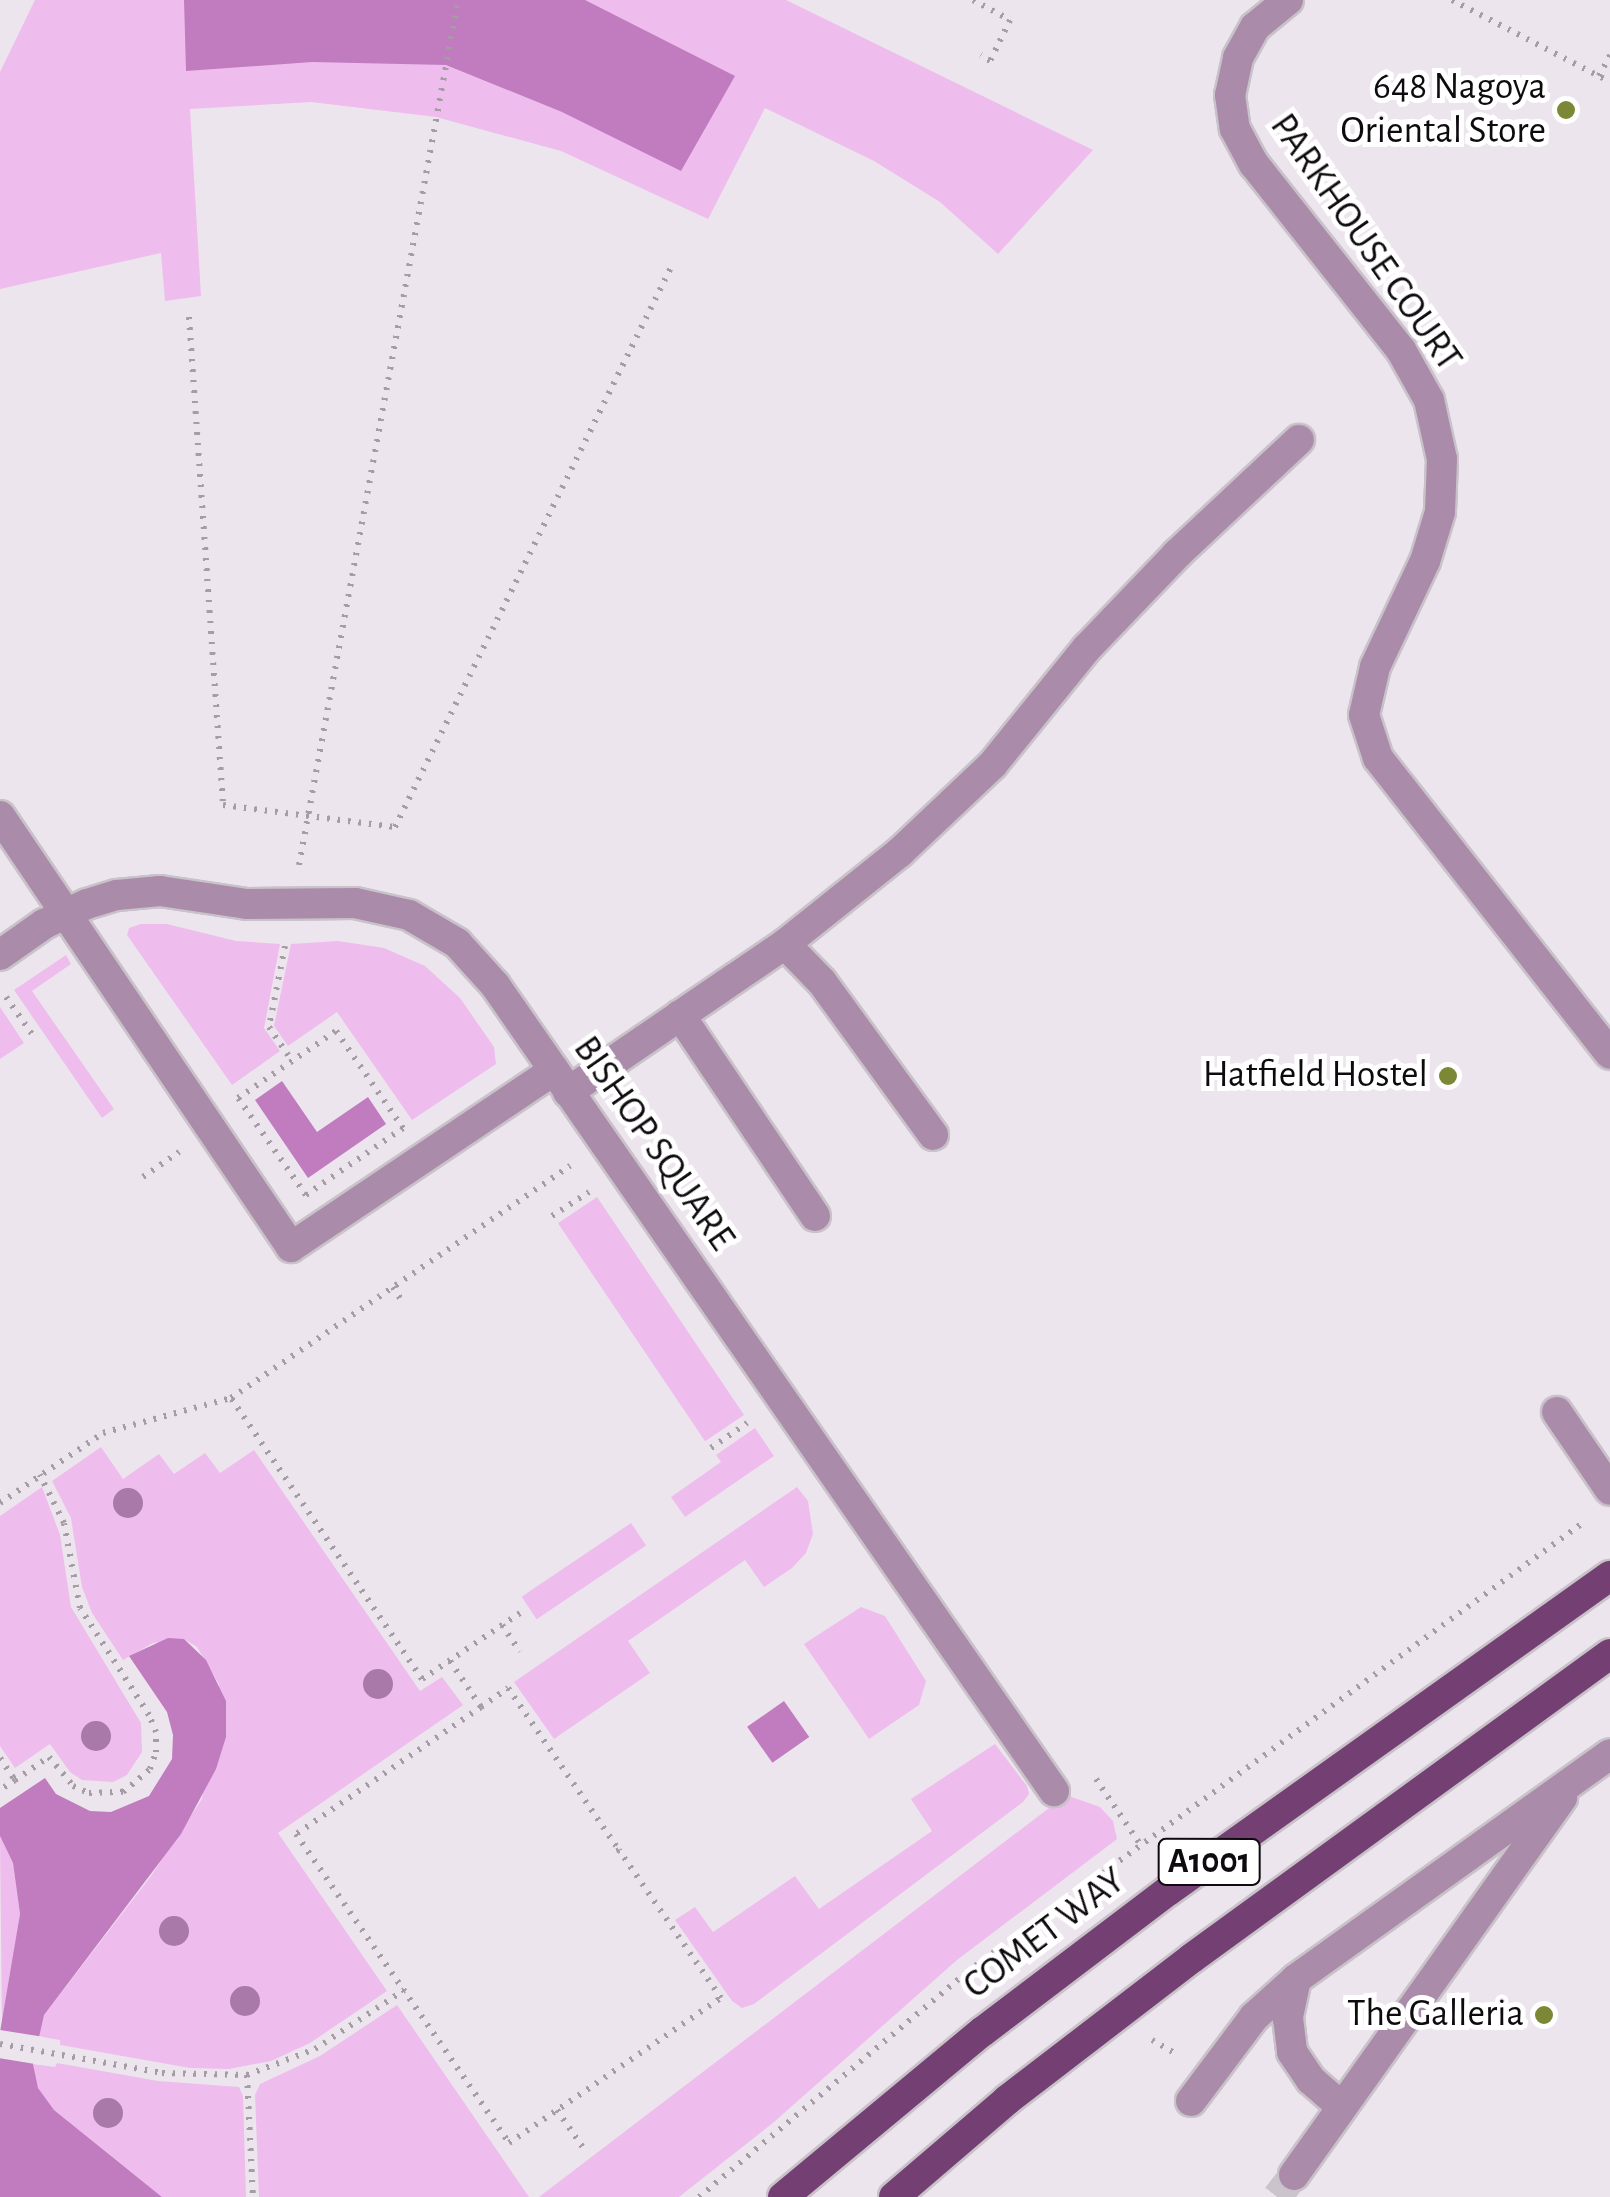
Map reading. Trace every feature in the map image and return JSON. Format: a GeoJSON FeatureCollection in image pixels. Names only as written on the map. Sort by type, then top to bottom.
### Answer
{"type":"FeatureCollection","features":[{"type":"Feature","properties":{"kind":"main road","name":"COMET WAY"},"geometry":{"type":"LineString","coordinates":[[784,2197],[982,2032],[1168,1891],[1610,1576]]}},
{"type":"Feature","properties":{"kind":"main road","name":"A1001"},"geometry":{"type":"LineString","coordinates":[[894,2197],[1007,2100],[1192,1958],[1610,1654]]}},
{"type":"Feature","properties":{"kind":"street","name":"PARKHOUSE COURT"},"geometry":{"type":"LineString","coordinates":[[1288,0],[1256,27],[1238,58],[1230,94],[1235,130],[1254,164],[1402,350],[1428,400],[1442,459],[1440,512],[1425,561],[1375,667],[1364,715],[1378,758],[1610,1054]]}},
{"type":"Feature","properties":{"kind":"street"},"geometry":{"type":"LineString","coordinates":[[0,816],[291,1247],[561,1081],[680,1016],[785,944],[899,853],[993,764],[1087,648],[1178,554],[1299,440]]}},
{"type":"Feature","properties":{"kind":"street","name":"BISHOP SQUARE"},"geometry":{"type":"LineString","coordinates":[[0,955],[64,914],[117,895],[160,892],[247,904],[355,903],[408,915],[457,943],[495,985],[1054,1791]]}},
{"type":"Feature","properties":{"kind":"street"},"geometry":{"type":"LineString","coordinates":[[785,944],[822,982],[933,1135]]}},
{"type":"Feature","properties":{"kind":"street"},"geometry":{"type":"LineString","coordinates":[[680,1016],[814,1216]]}},
{"type":"Feature","properties":{"kind":"street"},"geometry":{"type":"LineString","coordinates":[[1557,1412],[1602,1502]]}},
{"type":"Feature","properties":{"kind":"street"},"geometry":{"type":"LineString","coordinates":[[1191,2101],[1254,2017],[1296,1979],[1610,1754]]}},
{"type":"Feature","properties":{"kind":"street"},"geometry":{"type":"LineString","coordinates":[[1294,2175],[1576,1779]]}},
{"type":"Feature","properties":{"kind":"street"},"geometry":{"type":"LineString","coordinates":[[1296,1979],[1288,2018],[1292,2052],[1311,2080],[1342,2107]]}},
{"type":"Feature","properties":{"kind":"path"},"geometry":{"type":"LineString","coordinates":[[292,1061],[269,1027],[458,0]]}},
{"type":"Feature","properties":{"kind":"path"},"geometry":{"type":"LineString","coordinates":[[973,0],[1010,20],[990,61],[980,56]]}},
{"type":"Feature","properties":{"kind":"path"},"geometry":{"type":"LineString","coordinates":[[1452,0],[1610,82]]}},
{"type":"Feature","properties":{"kind":"path"},"geometry":{"type":"LineString","coordinates":[[1599,76],[1610,55]]}},
{"type":"Feature","properties":{"kind":"path"},"geometry":{"type":"LineString","coordinates":[[189,318],[223,805],[395,827],[671,267]]}},
{"type":"Feature","properties":{"kind":"path"},"geometry":{"type":"LineString","coordinates":[[0,988],[34,1037]]}},
{"type":"Feature","properties":{"kind":"path"},"geometry":{"type":"LineString","coordinates":[[336,1030],[402,1128],[306,1194],[238,1098],[292,1061],[336,1030]]}},
{"type":"Feature","properties":{"kind":"path"},"geometry":{"type":"LineString","coordinates":[[0,1503],[103,1432],[230,1398],[581,1159]]}},
{"type":"Feature","properties":{"kind":"path"},"geometry":{"type":"LineString","coordinates":[[552,1216],[599,1186]]}},
{"type":"Feature","properties":{"kind":"path"},"geometry":{"type":"LineString","coordinates":[[393,1287],[404,1304]]}},
{"type":"Feature","properties":{"kind":"path"},"geometry":{"type":"LineString","coordinates":[[230,1398],[422,1678],[520,1612]]}},
{"type":"Feature","properties":{"kind":"path"},"geometry":{"type":"LineString","coordinates":[[711,1448],[756,1416]]}},
{"type":"Feature","properties":{"kind":"path"},"geometry":{"type":"LineString","coordinates":[[0,1790],[49,1757],[74,1786],[89,1793],[123,1792],[150,1768],[156,1752],[156,1732],[149,1715],[80,1608],[64,1524],[40,1475]]}},
{"type":"Feature","properties":{"kind":"path"},"geometry":{"type":"LineString","coordinates":[[699,2197],[967,1972],[1602,1502]]}},
{"type":"Feature","properties":{"kind":"path"},"geometry":{"type":"LineString","coordinates":[[502,1625],[520,1652]]}},
{"type":"Feature","properties":{"kind":"path"},"geometry":{"type":"LineString","coordinates":[[450,1661],[481,1707]]}},
{"type":"Feature","properties":{"kind":"path"},"geometry":{"type":"LineString","coordinates":[[508,1688],[616,1852],[721,1998],[509,2143],[296,1834],[481,1707],[508,1688]]}},
{"type":"Feature","properties":{"kind":"path"},"geometry":{"type":"LineString","coordinates":[[0,1758],[15,1780]]}},
{"type":"Feature","properties":{"kind":"path"},"geometry":{"type":"LineString","coordinates":[[0,2044],[162,2074],[246,2075],[314,2050],[404,1990]]}},
{"type":"Feature","properties":{"kind":"path"},"geometry":{"type":"LineString","coordinates":[[246,2075],[253,2197]]}},
{"type":"Feature","properties":{"kind":"path"},"geometry":{"type":"LineString","coordinates":[[557,2110],[584,2149]]}},
{"type":"Feature","properties":{"kind":"shaded area"},"geometry":{"type":"Polygon","coordinates":[[[35,0],[786,0],[1093,150],[998,254],[940,202],[874,161],[765,108],[708,219],[561,151],[436,117],[311,102],[190,109],[201,296],[165,301],[161,253],[0,289],[0,72],[35,0]]]}},
{"type":"Feature","properties":{"kind":"shaded area"},"geometry":{"type":"Polygon","coordinates":[[[184,0],[585,0],[735,76],[681,171],[562,112],[446,65],[312,62],[186,71],[184,0]]]}},
{"type":"Feature","properties":{"kind":"shaded area"},"geometry":{"type":"Polygon","coordinates":[[[167,924],[236,941],[280,944],[264,1028],[280,1051],[232,1085],[127,935],[129,928],[167,924]]]}},
{"type":"Feature","properties":{"kind":"shaded area"},"geometry":{"type":"Polygon","coordinates":[[[338,941],[384,948],[425,966],[460,998],[494,1047],[496,1064],[412,1120],[337,1012],[288,1046],[274,1026],[291,944],[338,941]]]}},
{"type":"Feature","properties":{"kind":"shaded area"},"geometry":{"type":"Polygon","coordinates":[[[66,955],[71,964],[32,991],[114,1109],[102,1118],[14,990],[66,955]]]}},
{"type":"Feature","properties":{"kind":"shaded area"},"geometry":{"type":"Polygon","coordinates":[[[0,1007],[24,1043],[0,1059],[0,1007]]]}},
{"type":"Feature","properties":{"kind":"shaded area"},"geometry":{"type":"Polygon","coordinates":[[[282,1081],[317,1132],[368,1097],[386,1124],[308,1178],[255,1100],[282,1081]]]}},
{"type":"Feature","properties":{"kind":"shaded area"},"geometry":{"type":"Polygon","coordinates":[[[597,1197],[744,1415],[705,1441],[558,1223],[597,1197]]]}},
{"type":"Feature","properties":{"kind":"shaded area"},"geometry":{"type":"Polygon","coordinates":[[[755,1428],[774,1456],[685,1517],[671,1497],[721,1462],[716,1455],[755,1428]]]}},
{"type":"Feature","properties":{"kind":"shaded area"},"geometry":{"type":"Polygon","coordinates":[[[101,1447],[123,1479],[159,1454],[174,1474],[205,1453],[220,1473],[254,1450],[420,1691],[442,1677],[463,1705],[278,1833],[387,1991],[310,2043],[271,2061],[229,2069],[190,2068],[60,2045],[60,2040],[37,2036],[44,2015],[151,1876],[202,1799],[219,1684],[197,1647],[184,1639],[153,1643],[123,1660],[92,1613],[82,1587],[71,1518],[52,1481],[101,1447]]]}},
{"type":"Feature","properties":{"kind":"shaded area"},"geometry":{"type":"Polygon","coordinates":[[[42,1487],[60,1535],[71,1607],[141,1723],[142,1752],[127,1775],[113,1782],[82,1780],[70,1772],[50,1744],[15,1768],[0,1746],[0,1516],[42,1487]]]}},
{"type":"Feature","properties":{"kind":"shaded area"},"geometry":{"type":"Polygon","coordinates":[[[797,1487],[808,1501],[813,1534],[806,1553],[792,1568],[764,1587],[745,1560],[628,1641],[650,1673],[554,1739],[514,1682],[797,1487]]]}},
{"type":"Feature","properties":{"kind":"shaded area"},"geometry":{"type":"Polygon","coordinates":[[[631,1523],[646,1545],[537,1619],[522,1597],[631,1523]]]}},
{"type":"Feature","properties":{"kind":"shaded area"},"geometry":{"type":"Polygon","coordinates":[[[861,1607],[885,1616],[926,1681],[919,1705],[869,1739],[804,1644],[861,1607]]]}},
{"type":"Feature","properties":{"kind":"shaded area"},"geometry":{"type":"Polygon","coordinates":[[[168,1638],[184,1639],[206,1660],[226,1701],[226,1737],[216,1769],[181,1834],[44,2015],[33,2064],[38,2088],[54,2110],[162,2197],[0,2197],[0,2032],[20,1914],[13,1863],[0,1836],[0,1808],[45,1778],[56,1794],[90,1811],[111,1812],[149,1796],[172,1759],[173,1735],[167,1712],[129,1656],[168,1638]]]}},
{"type":"Feature","properties":{"kind":"shaded area"},"geometry":{"type":"Polygon","coordinates":[[[784,1701],[809,1737],[772,1763],[747,1727],[784,1701]]]}},
{"type":"Feature","properties":{"kind":"shaded area"},"geometry":{"type":"Polygon","coordinates":[[[995,1744],[1027,1786],[1029,1794],[1023,1802],[754,2004],[742,2008],[732,2001],[675,1920],[695,1907],[713,1932],[795,1876],[819,1909],[932,1831],[911,1799],[995,1744]]]}},
{"type":"Feature","properties":{"kind":"shaded area"},"geometry":{"type":"Polygon","coordinates":[[[1066,1795],[1100,1807],[1113,1821],[1117,1839],[957,1960],[774,2122],[679,2197],[539,2197],[1066,1795]]]}},
{"type":"Feature","properties":{"kind":"shaded area"},"geometry":{"type":"Polygon","coordinates":[[[0,1836],[13,1863],[20,1914],[2,2030],[0,1836]]]}},
{"type":"Feature","properties":{"kind":"shaded area"},"geometry":{"type":"Polygon","coordinates":[[[397,2005],[529,2197],[259,2197],[255,2095],[260,2084],[320,2056],[397,2005]]]}},
{"type":"Feature","properties":{"kind":"shaded area"},"geometry":{"type":"Polygon","coordinates":[[[57,2063],[158,2081],[239,2087],[243,2096],[246,2197],[162,2197],[54,2110],[37,2088],[33,2064],[55,2067],[57,2063]]]}},
{"type":"Feature","properties":{"kind":"pier"},"geometry":{"type":"Polygon","coordinates":[[[0,2030],[42,2037],[38,2064],[0,2058],[0,2030]]]}},
{"type":"Feature","properties":{"kind":"tunnel"},"geometry":{"type":"LineString","coordinates":[[1277,2197],[1294,2175]]}},
{"type":"Feature","properties":{"kind":"place","name":"648 Nagoya Oriental Store"},"geometry":{"type":"Point","coordinates":[1566,110]}},
{"type":"Feature","properties":{"kind":"place","name":"Hatfield Hostel"},"geometry":{"type":"Point","coordinates":[1448,1076]}},
{"type":"Feature","properties":{"kind":"place","name":"The Galleria"},"geometry":{"type":"Point","coordinates":[1544,2015]}}]}
